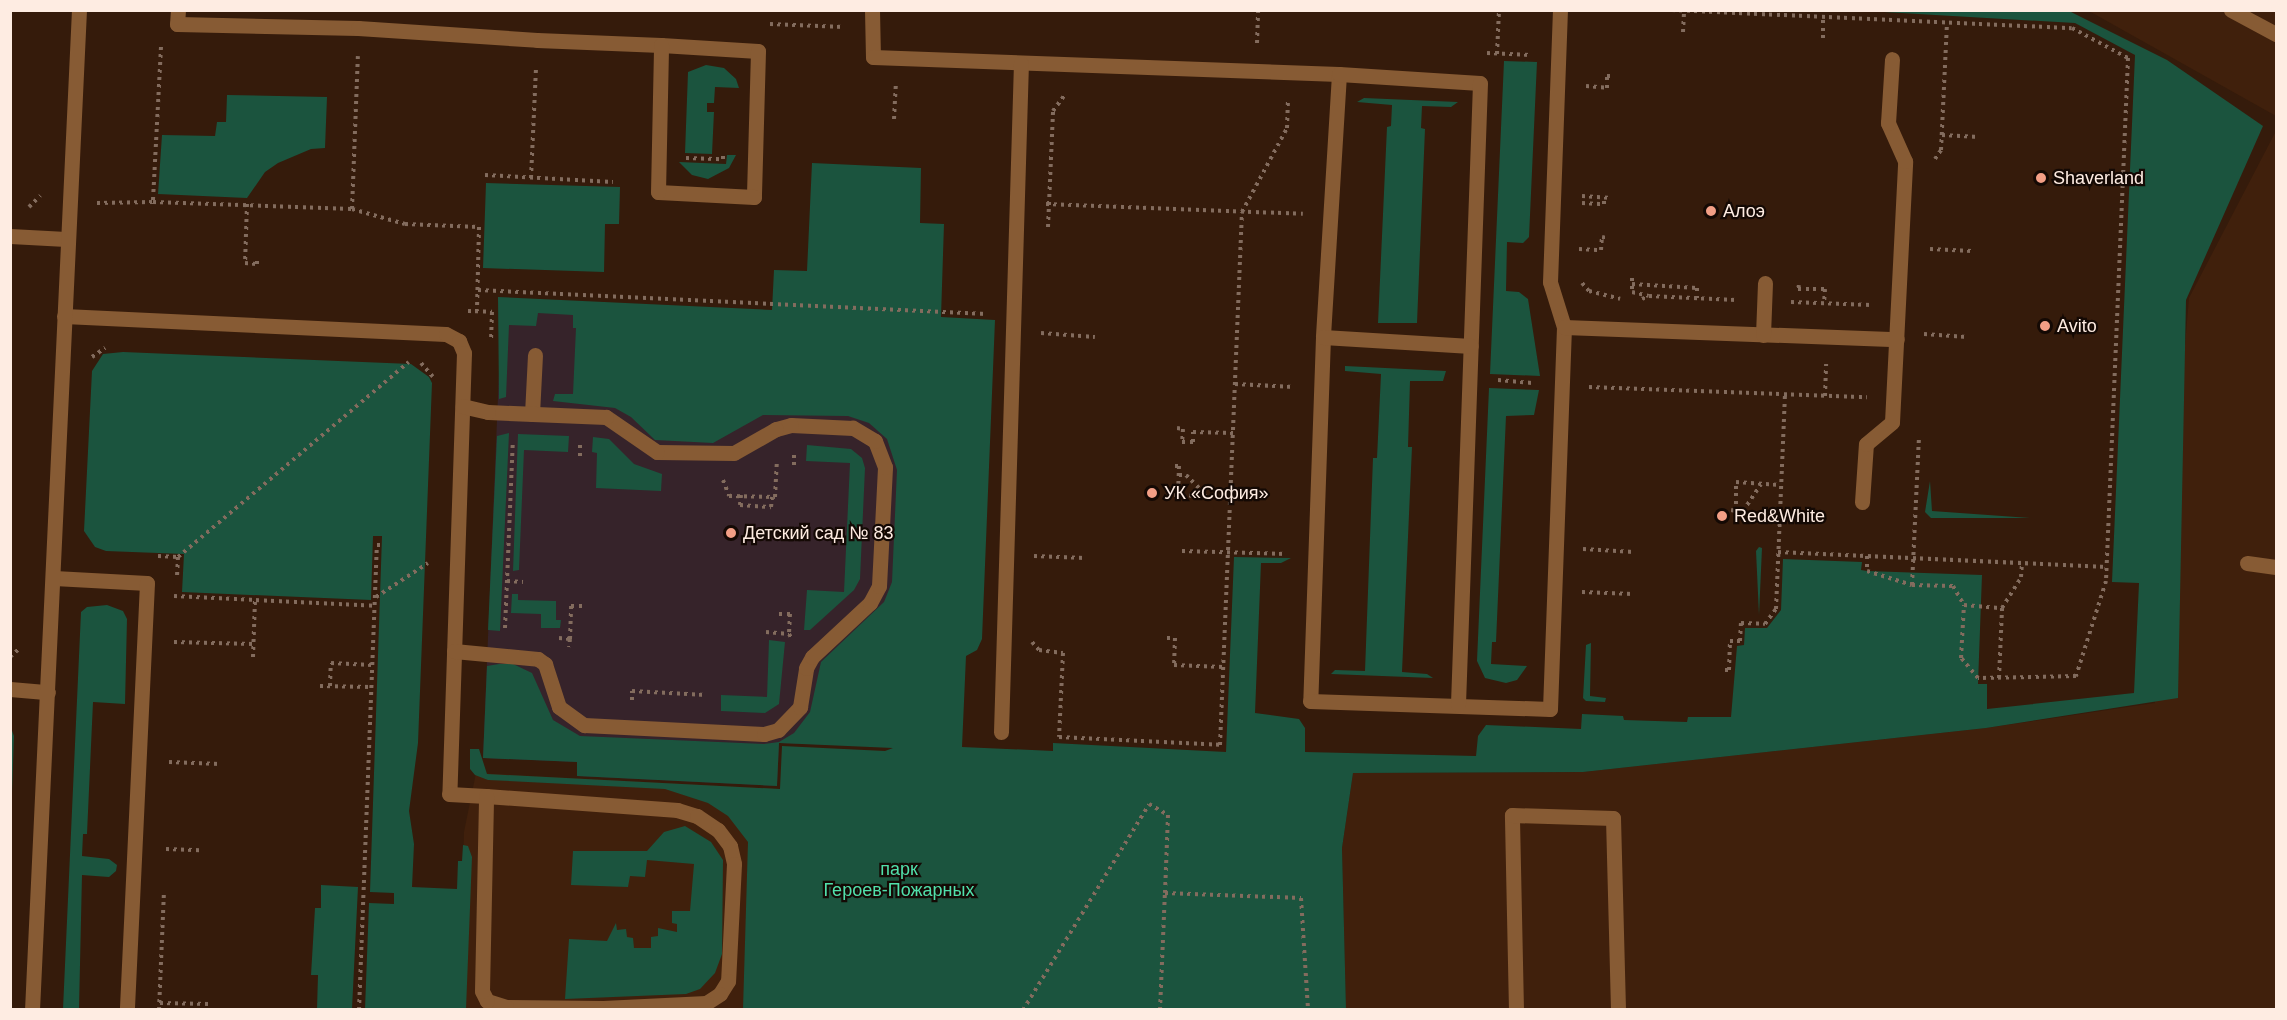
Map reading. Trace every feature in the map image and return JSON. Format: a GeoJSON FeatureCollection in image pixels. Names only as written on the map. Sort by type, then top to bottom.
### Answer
{"type":"FeatureCollection","features":[{"type":"Feature","properties":{"kind":"lane"},"geometry":{"type":"LineString","coordinates":[[32,1010],[54,578],[66,239],[79,10]]}},
{"type":"Feature","properties":{"kind":"lane"},"geometry":{"type":"LineString","coordinates":[[872,10],[873,57],[1339,74],[1480,83],[1458,705]]}},
{"type":"Feature","properties":{"kind":"lane"},"geometry":{"type":"LineString","coordinates":[[1339,74],[1323,337],[1310,701],[1550,709],[1564,327],[1551,282],[1560,10]]}},
{"type":"Feature","properties":{"kind":"lane"},"geometry":{"type":"LineString","coordinates":[[2231,10],[2277,34]]}},
{"type":"Feature","properties":{"kind":"lane"},"geometry":{"type":"LineString","coordinates":[[178,17],[358,28],[661,45],[758,51],[754,197],[658,192],[661,45]]}},
{"type":"Feature","properties":{"kind":"lane"},"geometry":{"type":"LineString","coordinates":[[1862,502],[1866,444],[1892,422],[1905,161],[1888,123],[1892,59]]}},
{"type":"Feature","properties":{"kind":"lane"},"geometry":{"type":"LineString","coordinates":[[1001,732],[1022,63]]}},
{"type":"Feature","properties":{"kind":"lane"},"geometry":{"type":"LineString","coordinates":[[10,236],[66,239]]}},
{"type":"Feature","properties":{"kind":"lane"},"geometry":{"type":"LineString","coordinates":[[1763,334],[1765,283]]}},
{"type":"Feature","properties":{"kind":"lane"},"geometry":{"type":"LineString","coordinates":[[64,316],[446,334],[459,341],[464,353],[449,794],[486,796],[677,810],[697,816],[718,830],[730,846],[734,864],[728,981],[720,994],[706,1003],[603,1008],[506,1007],[487,1001],[482,991],[486,796]]}},
{"type":"Feature","properties":{"kind":"lane"},"geometry":{"type":"LineString","coordinates":[[1564,327],[1897,339]]}},
{"type":"Feature","properties":{"kind":"lane"},"geometry":{"type":"LineString","coordinates":[[1323,337],[1471,346]]}},
{"type":"Feature","properties":{"kind":"lane"},"geometry":{"type":"LineString","coordinates":[[532,414],[535,355]]}},
{"type":"Feature","properties":{"kind":"lane"},"geometry":{"type":"LineString","coordinates":[[454,651],[538,659],[545,664],[559,707],[571,720],[584,724],[764,734],[778,730],[794,717],[800,706],[806,668],[812,657],[870,603],[879,586],[885,467],[879,447],[865,434],[853,428],[791,425],[776,429],[734,453],[657,452],[606,417],[532,414],[462,406]]}},
{"type":"Feature","properties":{"kind":"lane"},"geometry":{"type":"LineString","coordinates":[[2247,563],[2277,567]]}},
{"type":"Feature","properties":{"kind":"lane"},"geometry":{"type":"LineString","coordinates":[[54,578],[147,583],[127,1010]]}},
{"type":"Feature","properties":{"kind":"lane"},"geometry":{"type":"LineString","coordinates":[[10,689],[48,692]]}},
{"type":"Feature","properties":{"kind":"lane"},"geometry":{"type":"LineString","coordinates":[[1516,1010],[1512,815],[1613,818],[1618,1010]]}},
{"type":"Feature","properties":{"kind":"path"},"geometry":{"type":"LineString","coordinates":[[1257,44],[1258,10]]}},
{"type":"Feature","properties":{"kind":"path"},"geometry":{"type":"LineString","coordinates":[[1497,54],[1499,10]]}},
{"type":"Feature","properties":{"kind":"path"},"geometry":{"type":"LineString","coordinates":[[1672,10],[2072,28],[2128,58],[2106,581],[2076,676],[1978,678],[1961,658],[1964,605],[1953,586],[1912,585],[1867,571],[1867,556]]}},
{"type":"Feature","properties":{"kind":"path"},"geometry":{"type":"LineString","coordinates":[[1683,32],[1684,11]]}},
{"type":"Feature","properties":{"kind":"path"},"geometry":{"type":"LineString","coordinates":[[153,202],[160,48],[178,17]]}},
{"type":"Feature","properties":{"kind":"path"},"geometry":{"type":"LineString","coordinates":[[1822,38],[1823,17]]}},
{"type":"Feature","properties":{"kind":"path"},"geometry":{"type":"LineString","coordinates":[[352,209],[358,56]]}},
{"type":"Feature","properties":{"kind":"path"},"geometry":{"type":"LineString","coordinates":[[531,178],[536,57]]}},
{"type":"Feature","properties":{"kind":"path"},"geometry":{"type":"LineString","coordinates":[[1030,639],[1039,650],[1063,653],[1059,737],[1220,745],[1242,212],[1287,128],[1289,72]]}},
{"type":"Feature","properties":{"kind":"path"},"geometry":{"type":"LineString","coordinates":[[1586,86],[1607,88],[1607,76],[1613,76]]}},
{"type":"Feature","properties":{"kind":"path"},"geometry":{"type":"LineString","coordinates":[[1047,240],[1053,111],[1062,97],[1073,92]]}},
{"type":"Feature","properties":{"kind":"path"},"geometry":{"type":"LineString","coordinates":[[1942,135],[1979,137]]}},
{"type":"Feature","properties":{"kind":"path"},"geometry":{"type":"LineString","coordinates":[[485,176],[613,182]]}},
{"type":"Feature","properties":{"kind":"path"},"geometry":{"type":"LineString","coordinates":[[1580,214],[1582,185]]}},
{"type":"Feature","properties":{"kind":"path"},"geometry":{"type":"LineString","coordinates":[[1581,196],[1606,198],[1604,204],[1588,203]]}},
{"type":"Feature","properties":{"kind":"path"},"geometry":{"type":"LineString","coordinates":[[95,203],[247,204],[352,209],[405,224],[479,226],[477,312]]}},
{"type":"Feature","properties":{"kind":"path"},"geometry":{"type":"LineString","coordinates":[[1018,203],[1330,215]]}},
{"type":"Feature","properties":{"kind":"path"},"geometry":{"type":"LineString","coordinates":[[247,204],[245,263],[257,264],[257,260]]}},
{"type":"Feature","properties":{"kind":"path"},"geometry":{"type":"LineString","coordinates":[[1578,260],[1579,237]]}},
{"type":"Feature","properties":{"kind":"path"},"geometry":{"type":"LineString","coordinates":[[1579,249],[1601,250],[1602,237],[1606,238]]}},
{"type":"Feature","properties":{"kind":"path"},"geometry":{"type":"LineString","coordinates":[[1929,249],[1972,252]]}},
{"type":"Feature","properties":{"kind":"path"},"geometry":{"type":"LineString","coordinates":[[1632,278],[1632,292],[1649,296],[1743,300]]}},
{"type":"Feature","properties":{"kind":"path"},"geometry":{"type":"LineString","coordinates":[[1580,279],[1589,291],[1622,300],[1640,301],[1649,296]]}},
{"type":"Feature","properties":{"kind":"path"},"geometry":{"type":"LineString","coordinates":[[1632,285],[1697,288],[1697,298]]}},
{"type":"Feature","properties":{"kind":"path"},"geometry":{"type":"LineString","coordinates":[[1799,285],[1798,289],[1824,289],[1824,304]]}},
{"type":"Feature","properties":{"kind":"path"},"geometry":{"type":"LineString","coordinates":[[478,290],[983,314]]}},
{"type":"Feature","properties":{"kind":"path"},"geometry":{"type":"LineString","coordinates":[[1783,302],[1870,305]]}},
{"type":"Feature","properties":{"kind":"path"},"geometry":{"type":"LineString","coordinates":[[1043,345],[1044,322]]}},
{"type":"Feature","properties":{"kind":"path"},"geometry":{"type":"LineString","coordinates":[[1043,334],[1095,337]]}},
{"type":"Feature","properties":{"kind":"path"},"geometry":{"type":"LineString","coordinates":[[1924,334],[1967,336]]}},
{"type":"Feature","properties":{"kind":"path"},"geometry":{"type":"LineString","coordinates":[[87,368],[98,352],[116,348]]}},
{"type":"Feature","properties":{"kind":"path"},"geometry":{"type":"LineString","coordinates":[[399,359],[411,360],[428,368],[435,383]]}},
{"type":"Feature","properties":{"kind":"path"},"geometry":{"type":"LineString","coordinates":[[155,556],[178,557],[411,360]]}},
{"type":"Feature","properties":{"kind":"path"},"geometry":{"type":"LineString","coordinates":[[1470,378],[1539,383]]}},
{"type":"Feature","properties":{"kind":"path"},"geometry":{"type":"LineString","coordinates":[[1235,384],[1321,389]]}},
{"type":"Feature","properties":{"kind":"path"},"geometry":{"type":"LineString","coordinates":[[1582,387],[1893,399]]}},
{"type":"Feature","properties":{"kind":"path"},"geometry":{"type":"LineString","coordinates":[[1725,670],[1729,670],[1730,641],[1740,641],[1741,623],[1765,624],[1776,609],[1785,394]]}},
{"type":"Feature","properties":{"kind":"path"},"geometry":{"type":"LineString","coordinates":[[1177,428],[1183,429],[1182,442],[1193,442],[1193,432],[1233,433]]}},
{"type":"Feature","properties":{"kind":"path"},"geometry":{"type":"LineString","coordinates":[[505,635],[514,430]]}},
{"type":"Feature","properties":{"kind":"path"},"geometry":{"type":"LineString","coordinates":[[741,495],[740,505],[771,507],[772,497],[775,496],[779,455]]}},
{"type":"Feature","properties":{"kind":"path"},"geometry":{"type":"LineString","coordinates":[[1175,466],[1179,466],[1176,495],[1230,497]]}},
{"type":"Feature","properties":{"kind":"path"},"geometry":{"type":"LineString","coordinates":[[716,474],[728,486],[729,496],[772,497]]}},
{"type":"Feature","properties":{"kind":"path"},"geometry":{"type":"LineString","coordinates":[[1179,475],[1186,475],[1208,496]]}},
{"type":"Feature","properties":{"kind":"path"},"geometry":{"type":"LineString","coordinates":[[1761,484],[1743,511],[1733,510],[1736,482],[1781,485]]}},
{"type":"Feature","properties":{"kind":"path"},"geometry":{"type":"LineString","coordinates":[[1033,568],[1034,544]]}},
{"type":"Feature","properties":{"kind":"path"},"geometry":{"type":"LineString","coordinates":[[359,1010],[377,545],[382,545]]}},
{"type":"Feature","properties":{"kind":"path"},"geometry":{"type":"LineString","coordinates":[[1582,548],[1634,552]]}},
{"type":"Feature","properties":{"kind":"path"},"geometry":{"type":"LineString","coordinates":[[428,574],[429,551]]}},
{"type":"Feature","properties":{"kind":"path"},"geometry":{"type":"LineString","coordinates":[[1182,551],[1315,555]]}},
{"type":"Feature","properties":{"kind":"path"},"geometry":{"type":"LineString","coordinates":[[1778,552],[2107,567]]}},
{"type":"Feature","properties":{"kind":"path"},"geometry":{"type":"LineString","coordinates":[[1034,556],[1085,558]]}},
{"type":"Feature","properties":{"kind":"path"},"geometry":{"type":"LineString","coordinates":[[176,606],[178,557]]}},
{"type":"Feature","properties":{"kind":"path"},"geometry":{"type":"LineString","coordinates":[[375,597],[428,562]]}},
{"type":"Feature","properties":{"kind":"path"},"geometry":{"type":"LineString","coordinates":[[1999,678],[2002,608],[2021,577],[2022,563]]}},
{"type":"Feature","properties":{"kind":"path"},"geometry":{"type":"LineString","coordinates":[[507,581],[523,582]]}},
{"type":"Feature","properties":{"kind":"path"},"geometry":{"type":"LineString","coordinates":[[1580,592],[1633,594]]}},
{"type":"Feature","properties":{"kind":"path"},"geometry":{"type":"LineString","coordinates":[[146,595],[375,606]]}},
{"type":"Feature","properties":{"kind":"path"},"geometry":{"type":"LineString","coordinates":[[253,657],[255,600]]}},
{"type":"Feature","properties":{"kind":"path"},"geometry":{"type":"LineString","coordinates":[[1964,605],[2002,608]]}},
{"type":"Feature","properties":{"kind":"path"},"geometry":{"type":"LineString","coordinates":[[569,650],[571,606],[582,606]]}},
{"type":"Feature","properties":{"kind":"path"},"geometry":{"type":"LineString","coordinates":[[779,614],[790,614],[789,634],[798,648]]}},
{"type":"Feature","properties":{"kind":"path"},"geometry":{"type":"LineString","coordinates":[[765,632],[789,634]]}},
{"type":"Feature","properties":{"kind":"path"},"geometry":{"type":"LineString","coordinates":[[174,653],[175,636]]}},
{"type":"Feature","properties":{"kind":"path"},"geometry":{"type":"LineString","coordinates":[[548,637],[570,639]]}},
{"type":"Feature","properties":{"kind":"path"},"geometry":{"type":"LineString","coordinates":[[1167,638],[1175,638],[1174,665],[1223,667]]}},
{"type":"Feature","properties":{"kind":"path"},"geometry":{"type":"LineString","coordinates":[[174,642],[253,644]]}},
{"type":"Feature","properties":{"kind":"path"},"geometry":{"type":"LineString","coordinates":[[330,686],[331,663],[372,665]]}},
{"type":"Feature","properties":{"kind":"path"},"geometry":{"type":"LineString","coordinates":[[320,686],[371,687]]}},
{"type":"Feature","properties":{"kind":"path"},"geometry":{"type":"LineString","coordinates":[[696,694],[706,693],[706,703]]}},
{"type":"Feature","properties":{"kind":"path"},"geometry":{"type":"LineString","coordinates":[[169,773],[170,752]]}},
{"type":"Feature","properties":{"kind":"path"},"geometry":{"type":"LineString","coordinates":[[169,762],[220,764]]}},
{"type":"Feature","properties":{"kind":"path"},"geometry":{"type":"LineString","coordinates":[[1023,1010],[1149,804],[1168,815],[1160,1010]]}},
{"type":"Feature","properties":{"kind":"path"},"geometry":{"type":"LineString","coordinates":[[165,861],[166,838]]}},
{"type":"Feature","properties":{"kind":"path"},"geometry":{"type":"LineString","coordinates":[[166,849],[200,850]]}},
{"type":"Feature","properties":{"kind":"path"},"geometry":{"type":"LineString","coordinates":[[159,1010],[164,884]]}},
{"type":"Feature","properties":{"kind":"path"},"geometry":{"type":"LineString","coordinates":[[1165,893],[1301,898],[1308,1010]]}},
{"type":"Feature","properties":{"kind":"path"},"geometry":{"type":"LineString","coordinates":[[160,1003],[209,1004]]}},
{"type":"Feature","properties":{"kind":"shaded area"},"geometry":{"type":"Polygon","coordinates":[[[2089,11],[2276,11],[2276,116],[2089,11]]]}},
{"type":"Feature","properties":{"kind":"shaded area"},"geometry":{"type":"Polygon","coordinates":[[[2276,131],[2276,1009],[1346,1010],[1342,848],[1353,773],[1583,772],[1986,728],[2155,703],[2189,298],[2276,131]]]}},
{"type":"Feature","properties":{"kind":"shaded area","name":"Детский сад № 83"},"geometry":{"type":"Polygon","coordinates":[[[502,299],[979,320],[895,747],[779,743],[777,786],[577,776],[577,762],[483,758],[502,299]]]}},
{"type":"Feature","properties":{"kind":"shaded area"},"geometry":{"type":"Polygon","coordinates":[[[476,773],[780,789],[751,1009],[460,1010],[464,832],[476,773]]]}},
{"type":"Feature","properties":{"kind":"green space","name":"парк Героев-Пожарных"},"geometry":{"type":"Polygon","coordinates":[[[2069,11],[2167,60],[2263,126],[2186,300],[2178,698],[1986,728],[1583,772],[1353,773],[1342,848],[1346,1009],[743,1009],[748,842],[728,816],[708,803],[665,789],[488,780],[475,775],[470,769],[470,749],[479,749],[487,774],[780,789],[782,746],[885,751],[893,748],[779,743],[777,786],[577,776],[577,762],[483,758],[487,666],[499,664],[513,664],[532,673],[553,720],[580,736],[764,744],[779,742],[794,733],[810,712],[821,662],[884,602],[892,582],[897,470],[887,439],[869,423],[848,416],[763,415],[713,443],[655,440],[631,417],[615,408],[553,401],[555,394],[573,394],[576,328],[573,328],[573,315],[538,313],[536,326],[509,325],[506,397],[499,399],[498,297],[772,310],[774,270],[807,271],[812,163],[921,168],[920,223],[944,224],[941,317],[995,320],[982,639],[977,650],[966,656],[962,747],[1053,751],[1053,743],[1226,752],[1234,557],[1291,558],[1281,563],[1261,563],[1255,713],[1299,719],[1305,728],[1305,752],[1476,756],[1478,736],[1486,725],[1581,729],[1582,714],[1623,716],[1624,720],[1687,722],[1688,717],[1731,717],[1737,646],[1744,645],[1745,628],[1767,628],[1781,610],[1783,559],[1862,562],[1861,570],[1867,571],[1982,575],[1978,684],[1987,684],[1987,709],[2134,693],[2139,583],[2112,582],[2135,55],[2075,23],[1884,12],[2069,11]]]}},
{"type":"Feature","properties":{"kind":"green space"},"geometry":{"type":"Polygon","coordinates":[[[1504,61],[1537,62],[1529,237],[1523,243],[1507,242],[1506,291],[1519,292],[1528,299],[1540,376],[1490,374],[1504,61]]]}},
{"type":"Feature","properties":{"kind":"green space"},"geometry":{"type":"Polygon","coordinates":[[[706,65],[724,68],[736,79],[739,88],[715,87],[714,103],[707,103],[707,112],[714,112],[712,154],[685,153],[688,72],[706,65]]]}},
{"type":"Feature","properties":{"kind":"green space"},"geometry":{"type":"Polygon","coordinates":[[[227,95],[327,97],[325,148],[311,149],[278,163],[265,172],[247,198],[158,194],[162,135],[215,136],[217,122],[226,122],[227,95]]]}},
{"type":"Feature","properties":{"kind":"green space"},"geometry":{"type":"Polygon","coordinates":[[[1364,98],[1458,102],[1451,107],[1422,106],[1421,128],[1425,129],[1417,323],[1378,323],[1387,127],[1391,126],[1392,105],[1357,102],[1364,98]]]}},
{"type":"Feature","properties":{"kind":"green space"},"geometry":{"type":"Polygon","coordinates":[[[727,155],[736,155],[729,168],[708,179],[692,175],[679,162],[726,164],[727,155]]]}},
{"type":"Feature","properties":{"kind":"green space"},"geometry":{"type":"Polygon","coordinates":[[[486,183],[620,187],[619,224],[605,224],[604,272],[483,268],[486,183]]]}},
{"type":"Feature","properties":{"kind":"green space"},"geometry":{"type":"Polygon","coordinates":[[[123,352],[411,364],[429,377],[432,383],[418,743],[409,811],[414,844],[412,887],[457,889],[458,861],[462,861],[463,845],[468,846],[472,857],[466,1009],[365,1009],[369,903],[394,904],[394,893],[370,892],[382,536],[373,536],[371,600],[182,592],[184,554],[106,551],[95,547],[84,531],[92,371],[103,354],[123,352]]]}},
{"type":"Feature","properties":{"kind":"green space"},"geometry":{"type":"Polygon","coordinates":[[[1345,366],[1446,371],[1443,381],[1410,381],[1408,447],[1412,447],[1402,672],[1427,674],[1433,678],[1331,674],[1335,670],[1365,671],[1373,458],[1377,458],[1381,374],[1345,371],[1345,366]]]}},
{"type":"Feature","properties":{"kind":"green space"},"geometry":{"type":"Polygon","coordinates":[[[1489,388],[1539,390],[1534,415],[1506,416],[1496,642],[1492,642],[1491,664],[1527,666],[1517,680],[1506,683],[1485,678],[1477,661],[1489,388]]]}},
{"type":"Feature","properties":{"kind":"green space"},"geometry":{"type":"Polygon","coordinates":[[[509,433],[500,631],[488,630],[497,436],[509,433]]]}},
{"type":"Feature","properties":{"kind":"green space"},"geometry":{"type":"Polygon","coordinates":[[[518,434],[569,436],[568,452],[524,450],[519,570],[513,571],[518,434]]]}},
{"type":"Feature","properties":{"kind":"green space"},"geometry":{"type":"Polygon","coordinates":[[[593,437],[609,439],[634,464],[662,474],[661,491],[596,488],[597,453],[592,452],[593,437]]]}},
{"type":"Feature","properties":{"kind":"green space"},"geometry":{"type":"Polygon","coordinates":[[[807,445],[851,449],[862,458],[865,468],[860,579],[854,590],[810,630],[804,630],[807,590],[844,592],[850,463],[806,461],[807,445]]]}},
{"type":"Feature","properties":{"kind":"green space"},"geometry":{"type":"Polygon","coordinates":[[[1930,481],[1932,511],[2030,518],[1931,518],[1925,512],[1930,481]]]}},
{"type":"Feature","properties":{"kind":"green space"},"geometry":{"type":"Polygon","coordinates":[[[1759,547],[1762,548],[1759,615],[1756,551],[1759,547]]]}},
{"type":"Feature","properties":{"kind":"green space"},"geometry":{"type":"Polygon","coordinates":[[[512,594],[518,594],[518,600],[556,601],[556,620],[561,620],[560,628],[541,628],[541,614],[511,613],[512,594]]]}},
{"type":"Feature","properties":{"kind":"green space"},"geometry":{"type":"Polygon","coordinates":[[[107,605],[123,611],[127,619],[125,704],[93,702],[87,834],[83,834],[82,856],[109,859],[117,865],[116,871],[109,877],[82,875],[79,1009],[63,1009],[81,612],[87,607],[107,605]]]}},
{"type":"Feature","properties":{"kind":"green space"},"geometry":{"type":"Polygon","coordinates":[[[769,640],[785,642],[779,704],[765,713],[721,711],[721,695],[767,697],[769,640]]]}},
{"type":"Feature","properties":{"kind":"green space"},"geometry":{"type":"Polygon","coordinates":[[[1591,643],[1590,696],[1606,698],[1605,702],[1586,701],[1583,698],[1586,645],[1591,643]]]}},
{"type":"Feature","properties":{"kind":"green space"},"geometry":{"type":"Polygon","coordinates":[[[11,728],[14,736],[11,820],[11,728]]]}},
{"type":"Feature","properties":{"kind":"green space"},"geometry":{"type":"Polygon","coordinates":[[[685,826],[711,842],[723,860],[722,954],[715,973],[700,989],[686,994],[565,999],[569,939],[607,941],[616,923],[617,930],[626,929],[627,937],[633,938],[634,948],[651,948],[651,937],[658,936],[658,928],[677,932],[677,924],[672,923],[672,911],[690,911],[694,864],[647,860],[645,877],[630,876],[628,887],[571,885],[573,851],[647,851],[664,832],[685,826]]]}},
{"type":"Feature","properties":{"kind":"green space"},"geometry":{"type":"Polygon","coordinates":[[[321,885],[358,887],[352,1009],[317,1009],[318,975],[311,975],[315,908],[321,908],[321,885]]]}},
{"type":"Feature","properties":{"kind":"place","name":"Shaverland"},"geometry":{"type":"Point","coordinates":[2041,178]}},
{"type":"Feature","properties":{"kind":"place","name":"Алоэ"},"geometry":{"type":"Point","coordinates":[1711,211]}},
{"type":"Feature","properties":{"kind":"place","name":"Avito"},"geometry":{"type":"Point","coordinates":[2045,326]}},
{"type":"Feature","properties":{"kind":"place","name":"УК «София»"},"geometry":{"type":"Point","coordinates":[1152,493]}},
{"type":"Feature","properties":{"kind":"place","name":"Red&White"},"geometry":{"type":"Point","coordinates":[1722,516]}},
{"type":"Feature","properties":{"kind":"place","name":"Детский сад № 83"},"geometry":{"type":"Point","coordinates":[731,533]}}]}
